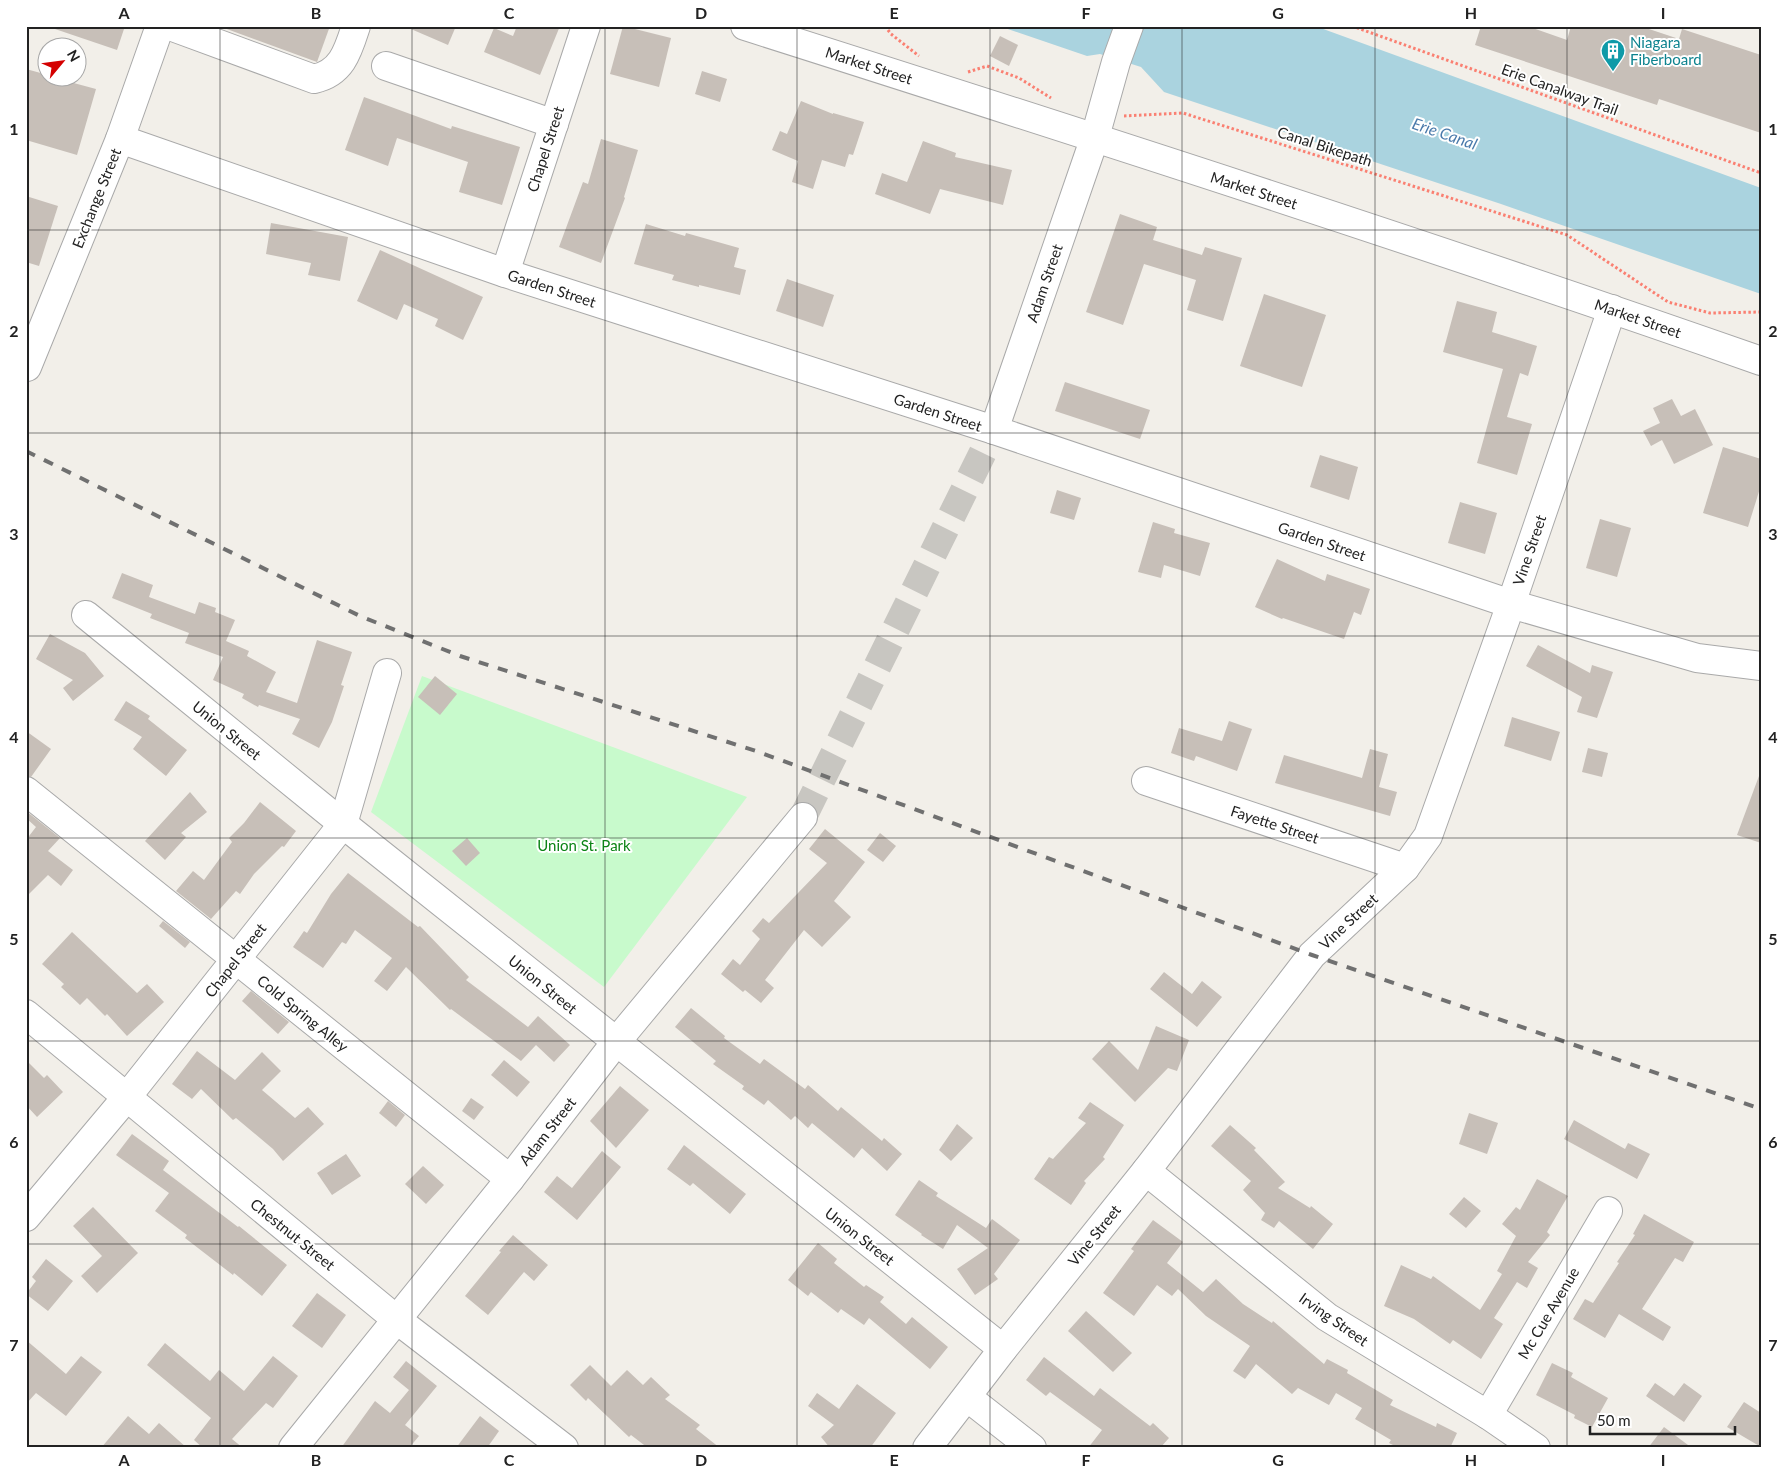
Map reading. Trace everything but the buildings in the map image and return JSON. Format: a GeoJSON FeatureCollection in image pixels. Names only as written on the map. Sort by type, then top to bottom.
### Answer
{"type":"FeatureCollection","features":[{"type":"Feature","properties":{"kind":"street","name":"Exchange Street"},"geometry":{"type":"LineString","coordinates":[[26,367],[120,139],[160,26]]}},
{"type":"Feature","properties":{"kind":"street"},"geometry":{"type":"LineString","coordinates":[[170,26],[314,79],[324,77],[334,71],[347,52],[356,26]]}},
{"type":"Feature","properties":{"kind":"street","name":"Chapel Street"},"geometry":{"type":"LineString","coordinates":[[505,272],[586,26]]}},
{"type":"Feature","properties":{"kind":"street","name":"Market Street"},"geometry":{"type":"LineString","coordinates":[[745,26],[1099,125],[1761,361]]}},
{"type":"Feature","properties":{"kind":"street","name":"Adam Street"},"geometry":{"type":"LineString","coordinates":[[994,430],[1099,125],[1116,62],[1129,26]]}},
{"type":"Feature","properties":{"kind":"street"},"geometry":{"type":"LineString","coordinates":[[386,66],[554,124]]}},
{"type":"Feature","properties":{"kind":"street","name":"Garden Street"},"geometry":{"type":"LineString","coordinates":[[120,139],[505,272],[994,430],[1511,604],[1697,658],[1761,666]]}},
{"type":"Feature","properties":{"kind":"street","name":"Vine Street"},"geometry":{"type":"LineString","coordinates":[[927,1448],[1002,1350],[1146,1171],[1312,955],[1405,868],[1428,836],[1511,604],[1612,309]]}},
{"type":"Feature","properties":{"kind":"street","name":"Union Street"},"geometry":{"type":"LineString","coordinates":[[86,615],[342,824],[1002,1350]]}},
{"type":"Feature","properties":{"kind":"street","name":"Chapel Street"},"geometry":{"type":"LineString","coordinates":[[26,1217],[126,1098],[342,824],[387,673]]}},
{"type":"Feature","properties":{"kind":"street","name":"Fayette Street"},"geometry":{"type":"LineString","coordinates":[[1146,781],[1405,868]]}},
{"type":"Feature","properties":{"kind":"street","name":"Cold Spring Alley"},"geometry":{"type":"LineString","coordinates":[[26,791],[510,1179]]}},
{"type":"Feature","properties":{"kind":"street","name":"Adam Street"},"geometry":{"type":"LineString","coordinates":[[292,1448],[510,1179],[616,1042],[803,817]]}},
{"type":"Feature","properties":{"kind":"street","name":"Chestnut Street"},"geometry":{"type":"LineString","coordinates":[[26,1014],[396,1319],[534,1439],[564,1448]]}},
{"type":"Feature","properties":{"kind":"street","name":"Irving Street"},"geometry":{"type":"LineString","coordinates":[[1146,1171],[1327,1317],[1488,1415],[1536,1448]]}},
{"type":"Feature","properties":{"kind":"street","name":"Mc Cue Avenue"},"geometry":{"type":"LineString","coordinates":[[1488,1415],[1608,1212]]}},
{"type":"Feature","properties":{"kind":"street"},"geometry":{"type":"LineString","coordinates":[[967,1397],[1032,1448]]}},
{"type":"Feature","properties":{"kind":"path"},"geometry":{"type":"LineString","coordinates":[[885,26],[891,34],[923,59]]}},
{"type":"Feature","properties":{"kind":"path","name":"Erie Canalway Trail"},"geometry":{"type":"LineString","coordinates":[[1352,26],[1761,173]]}},
{"type":"Feature","properties":{"kind":"path"},"geometry":{"type":"LineString","coordinates":[[962,74],[987,66],[1019,78],[1056,101]]}},
{"type":"Feature","properties":{"kind":"path","name":"Canal Bikepath"},"geometry":{"type":"LineString","coordinates":[[1099,125],[1122,116],[1183,113],[1567,235],[1668,302],[1710,313],[1761,312]]}},
{"type":"Feature","properties":{"kind":"green space","name":"Union St. Park"},"geometry":{"type":"Polygon","coordinates":[[[422,676],[747,797],[604,987],[371,812],[422,676]]]}},
{"type":"Feature","properties":{"kind":"water","name":"Erie Canal"},"geometry":{"type":"Polygon","coordinates":[[[999,26],[1315,26],[1761,188],[1761,294],[1501,204],[1164,92],[1141,67],[1100,54],[1087,56],[999,26]]]}},
{"type":"Feature","properties":{"kind":"tunnel"},"geometry":{"type":"LineString","coordinates":[[803,817],[994,430]]}},
{"type":"Feature","properties":{"kind":"railway"},"geometry":{"type":"LineString","coordinates":[[26,451],[360,616],[460,656],[756,751],[1312,955],[1761,1109]]}},
{"type":"Feature","properties":{"kind":"place","name":"Niagara Fiberboard"},"geometry":{"type":"Point","coordinates":[1613,72]}}]}
